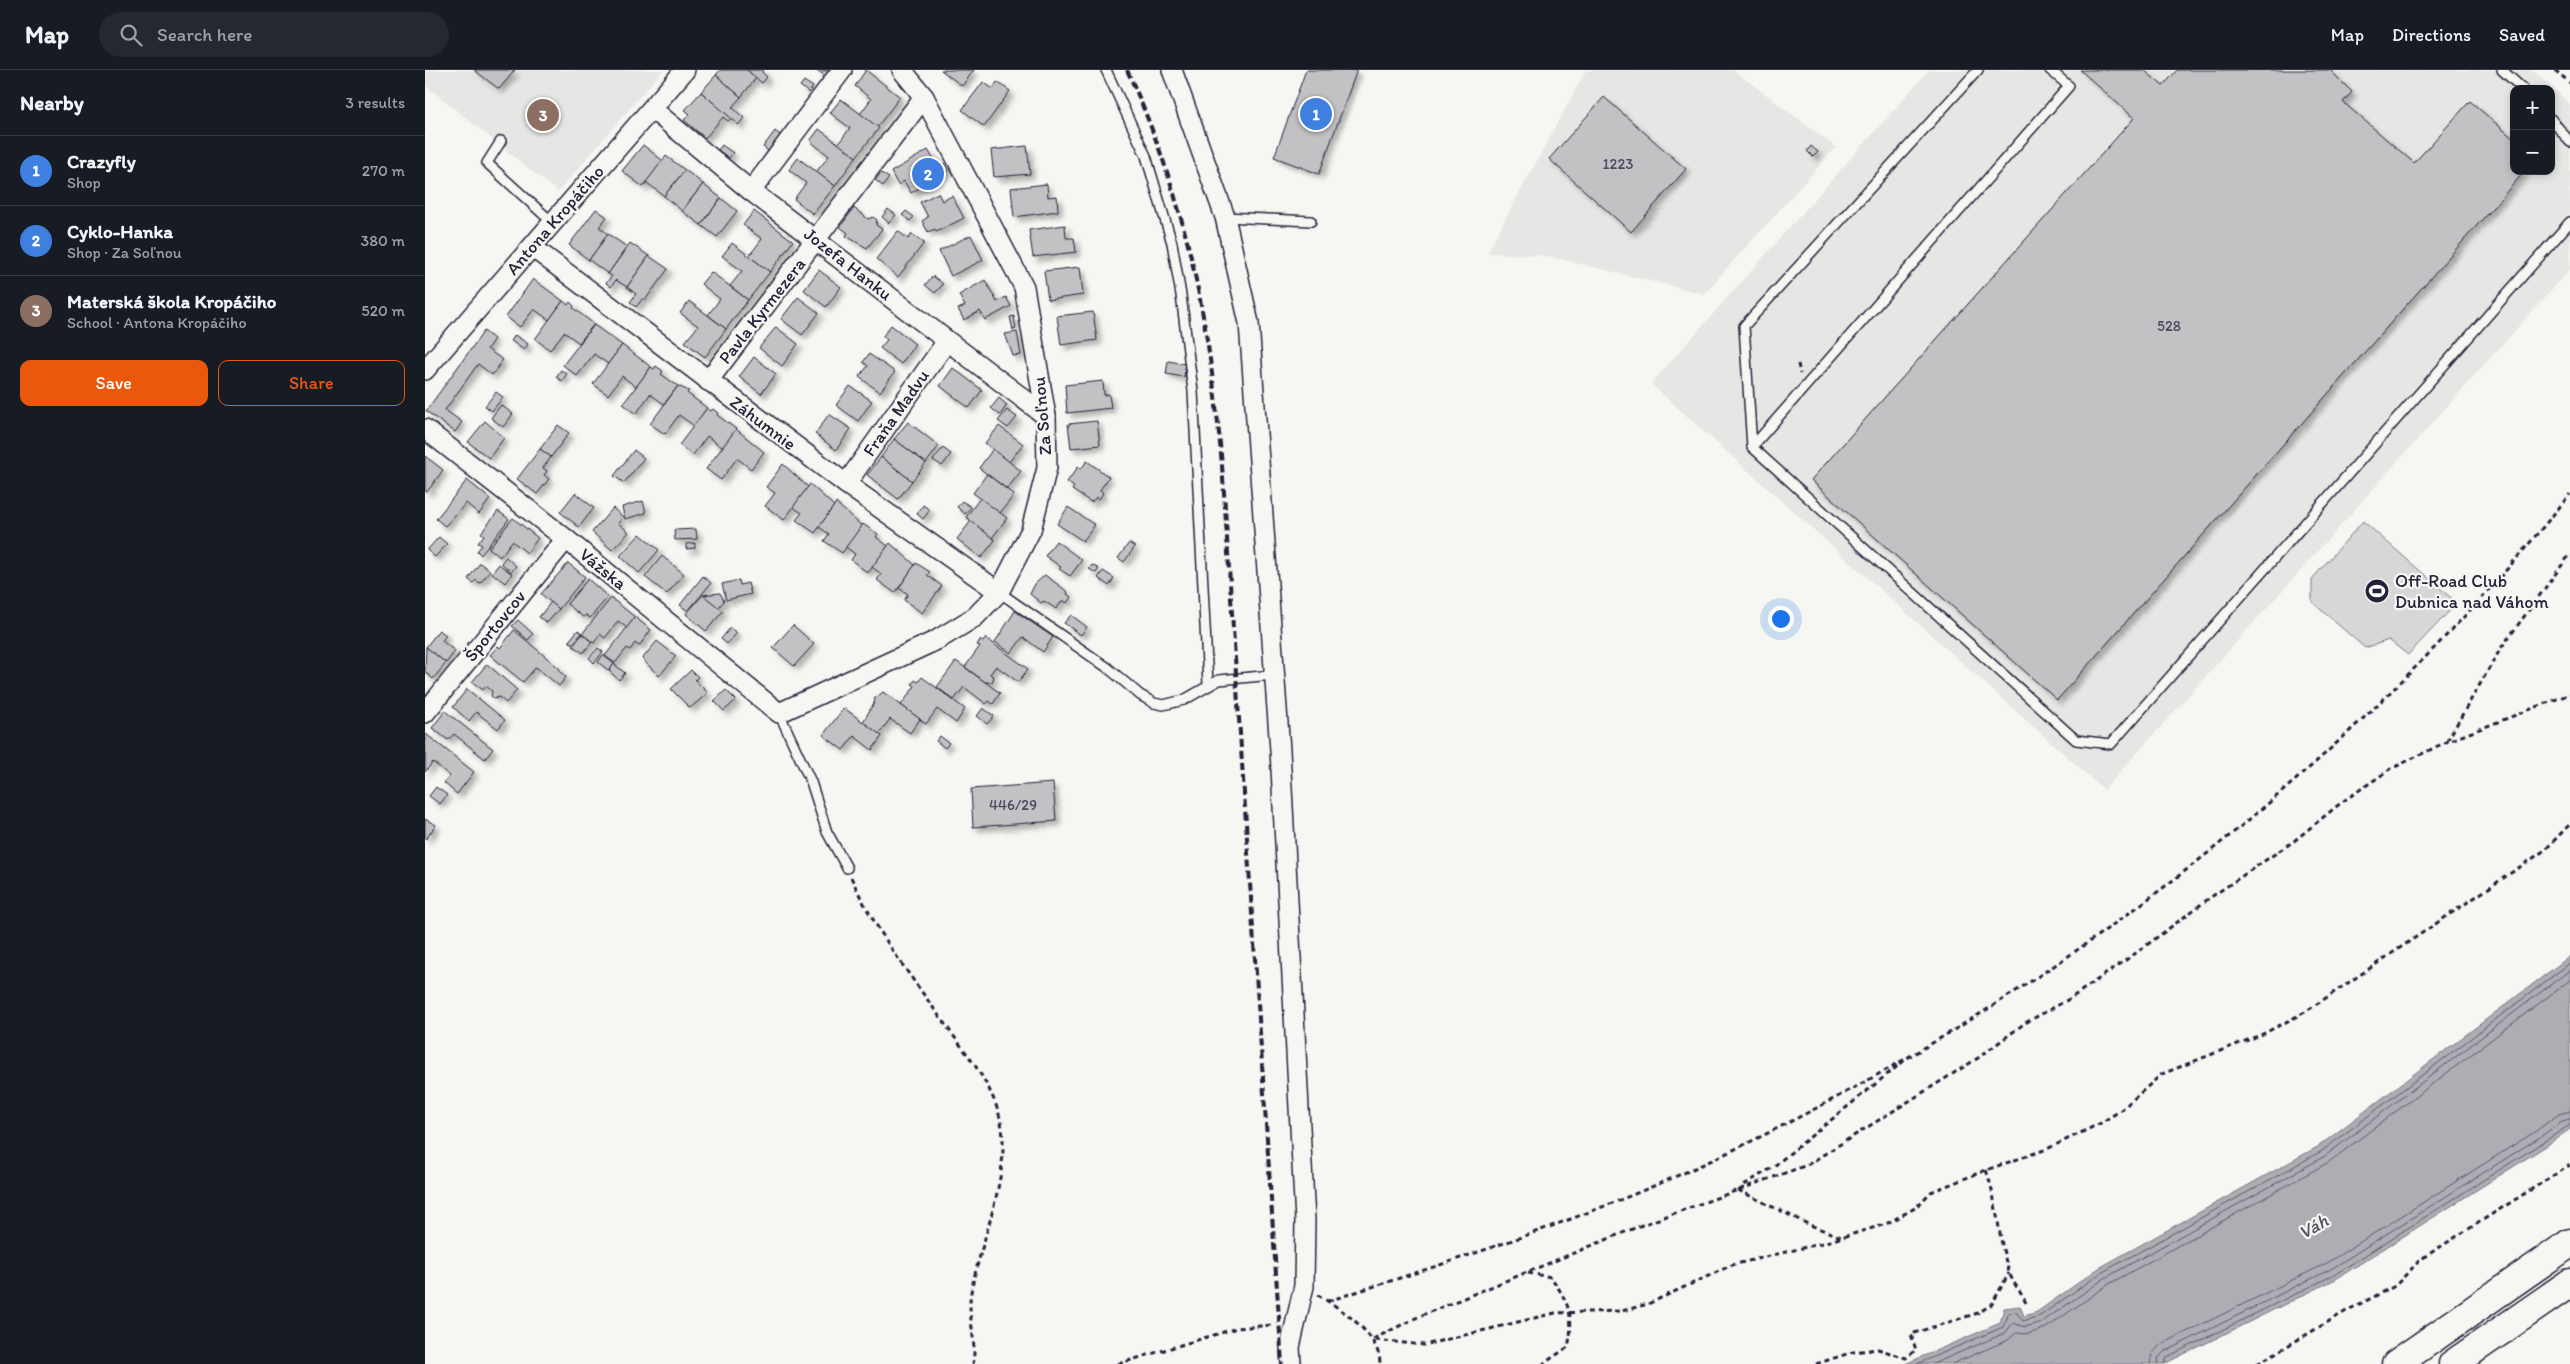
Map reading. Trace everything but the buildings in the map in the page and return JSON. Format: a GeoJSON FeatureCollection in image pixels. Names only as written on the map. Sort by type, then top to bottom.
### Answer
{"type":"FeatureCollection","features":[{"type":"Feature","properties":{"kind":"highway"},"geometry":{"type":"LineString","coordinates":[[2396,1364],[2570,1243]]}},
{"type":"Feature","properties":{"kind":"highway"},"geometry":{"type":"LineString","coordinates":[[2453,1364],[2570,1283]]}},
{"type":"Feature","properties":{"kind":"street","name":"Antona Kropáčiho"},"geometry":{"type":"LineString","coordinates":[[425,370],[685,70]]}},
{"type":"Feature","properties":{"kind":"street"},"geometry":{"type":"LineString","coordinates":[[751,191],[842,70]]}},
{"type":"Feature","properties":{"kind":"street","name":"Za Soľnou"},"geometry":{"type":"LineString","coordinates":[[779,713],[937,640],[975,617],[999,592],[1031,530],[1047,468],[1046,416],[1024,287],[924,97],[902,70]]}},
{"type":"Feature","properties":{"kind":"street"},"geometry":{"type":"LineString","coordinates":[[1172,70],[1225,217],[1249,323],[1280,760],[1305,1221],[1303,1286],[1291,1355]]}},
{"type":"Feature","properties":{"kind":"street","name":"Pavla Kyrmezera"},"geometry":{"type":"LineString","coordinates":[[708,382],[924,97]]}},
{"type":"Feature","properties":{"kind":"street","name":"Jozefa Hanku"},"geometry":{"type":"LineString","coordinates":[[652,108],[751,191],[817,239],[1046,416]]}},
{"type":"Feature","properties":{"kind":"street","name":"Záhumnie"},"geometry":{"type":"LineString","coordinates":[[532,247],[708,382],[846,484],[999,592]]}},
{"type":"Feature","properties":{"kind":"street","name":"Fraňa Madvu"},"geometry":{"type":"LineString","coordinates":[[846,484],[947,341]]}},
{"type":"Feature","properties":{"kind":"street","name":"Vážska"},"geometry":{"type":"LineString","coordinates":[[425,429],[566,539],[779,713]]}},
{"type":"Feature","properties":{"kind":"street","name":"Športovcov"},"geometry":{"type":"LineString","coordinates":[[425,714],[566,539]]}},
{"type":"Feature","properties":{"kind":"lane"},"geometry":{"type":"LineString","coordinates":[[1106,70],[1146,156],[1171,243],[1181,295],[1193,391],[1208,684]]}},
{"type":"Feature","properties":{"kind":"lane"},"geometry":{"type":"LineString","coordinates":[[1978,70],[1744,326],[1752,447],[2076,740],[2111,744],[2570,222]]}},
{"type":"Feature","properties":{"kind":"lane"},"geometry":{"type":"LineString","coordinates":[[1752,447],[2069,86],[2051,70]]}},
{"type":"Feature","properties":{"kind":"lane"},"geometry":{"type":"LineString","coordinates":[[2502,70],[2519,85]]}},
{"type":"Feature","properties":{"kind":"lane"},"geometry":{"type":"LineString","coordinates":[[2555,124],[2570,142]]}},
{"type":"Feature","properties":{"kind":"lane"},"geometry":{"type":"LineString","coordinates":[[501,141],[487,163],[553,223]]}},
{"type":"Feature","properties":{"kind":"lane"},"geometry":{"type":"LineString","coordinates":[[1225,217],[1311,221]]}},
{"type":"Feature","properties":{"kind":"lane"},"geometry":{"type":"LineString","coordinates":[[999,592],[1109,668],[1140,695],[1154,703],[1163,705],[1185,700],[1208,684],[1229,678],[1273,675]]}},
{"type":"Feature","properties":{"kind":"lane"},"geometry":{"type":"LineString","coordinates":[[779,713],[811,782],[827,832],[847,868]]}},
{"type":"Feature","properties":{"kind":"path"},"geometry":{"type":"LineString","coordinates":[[2555,70],[2570,83]]}},
{"type":"Feature","properties":{"kind":"path"},"geometry":{"type":"LineString","coordinates":[[1380,1364],[1380,1356],[1373,1340],[1328,1301],[1507,1243],[1663,1181],[1771,1130],[1910,1056],[1971,1019],[2117,921],[2221,842],[2319,759],[2425,658],[2509,567],[2570,494]]}},
{"type":"Feature","properties":{"kind":"path"},"geometry":{"type":"LineString","coordinates":[[2447,742],[2501,648],[2570,554]]}},
{"type":"Feature","properties":{"kind":"path"},"geometry":{"type":"LineString","coordinates":[[1373,1340],[1420,1316],[1525,1272],[1642,1225],[1807,1165],[1978,1058],[2025,1023],[2071,998],[2128,959],[2211,897],[2294,841],[2342,802],[2389,770],[2447,742],[2570,694]]}},
{"type":"Feature","properties":{"kind":"path"},"geometry":{"type":"LineString","coordinates":[[1373,1340],[1424,1344],[1527,1319],[1569,1312],[1622,1311],[1648,1304],[1732,1265],[1886,1224],[1915,1208],[1931,1192],[1986,1170],[2047,1149],[2101,1122],[2121,1110],[2162,1074],[2263,1034],[2305,1012],[2545,850],[2570,824]]}},
{"type":"Feature","properties":{"kind":"path"},"geometry":{"type":"LineString","coordinates":[[847,868],[862,903],[978,1070],[998,1111],[1002,1132],[1002,1154],[996,1194],[971,1294],[971,1322],[975,1350],[973,1364]]}},
{"type":"Feature","properties":{"kind":"path"},"geometry":{"type":"LineString","coordinates":[[1737,1190],[1773,1167],[1862,1097],[1910,1056]]}},
{"type":"Feature","properties":{"kind":"path"},"geometry":{"type":"LineString","coordinates":[[2257,1364],[2355,1306],[2395,1286],[2421,1259],[2570,1165]]}},
{"type":"Feature","properties":{"kind":"path"},"geometry":{"type":"LineString","coordinates":[[1986,1170],[1991,1184],[2009,1274],[2023,1294],[2027,1306]]}},
{"type":"Feature","properties":{"kind":"path"},"geometry":{"type":"LineString","coordinates":[[1737,1190],[1810,1226],[1842,1237]]}},
{"type":"Feature","properties":{"kind":"path"},"geometry":{"type":"LineString","coordinates":[[1525,1272],[1551,1277],[1567,1300],[1572,1330],[1568,1346],[1543,1364]]}},
{"type":"Feature","properties":{"kind":"path"},"geometry":{"type":"LineString","coordinates":[[1816,1364],[1853,1352],[1878,1348],[1906,1358],[1916,1350],[1911,1334],[1978,1313],[1992,1304],[2009,1274]]}},
{"type":"Feature","properties":{"kind":"path"},"geometry":{"type":"LineString","coordinates":[[1118,1364],[1237,1328],[1272,1325]]}},
{"type":"Feature","properties":{"kind":"shaded area"},"geometry":{"type":"Polygon","coordinates":[[[425,70],[663,70],[558,192],[425,85],[425,70]]]}},
{"type":"Feature","properties":{"kind":"shaded area"},"geometry":{"type":"Polygon","coordinates":[[[1586,70],[1733,70],[1836,147],[1704,294],[1547,256],[1487,253],[1586,70]]]}},
{"type":"Feature","properties":{"kind":"shaded area"},"geometry":{"type":"Polygon","coordinates":[[[1929,70],[2533,70],[2549,85],[2510,85],[2510,175],[2555,175],[2555,90],[2570,104],[2570,269],[2104,790],[1651,384],[1929,70]]]}},
{"type":"Feature","properties":{"kind":"shaded area","name":"Off-Road Club Dubnica nad Váhom"},"geometry":{"type":"Polygon","coordinates":[[[2363,521],[2457,603],[2408,655],[2389,640],[2365,648],[2312,602],[2312,579],[2363,521]]]}},
{"type":"Feature","properties":{"kind":"water","name":"Váh"},"geometry":{"type":"Polygon","coordinates":[[[2570,956],[2570,1129],[2336,1279],[2164,1364],[1905,1364],[2000,1323],[2004,1308],[2020,1306],[2024,1316],[2037,1312],[2099,1268],[2319,1146],[2570,956]]]}},
{"type":"Feature","properties":{"kind":"railway"},"geometry":{"type":"LineString","coordinates":[[1127,70],[1166,170],[1181,220],[1194,270],[1212,371],[1223,478],[1282,1364]]}},
{"type":"Feature","properties":{"kind":"place","name":"Crazyfly"},"geometry":{"type":"Point","coordinates":[1316,114]}},
{"type":"Feature","properties":{"kind":"place","name":"Materská škola Kropáčiho"},"geometry":{"type":"Point","coordinates":[543,115]}},
{"type":"Feature","properties":{"kind":"place","name":"Cyklo-Hanka"},"geometry":{"type":"Point","coordinates":[928,174]}},
{"type":"Feature","properties":{"kind":"place","name":"Off-Road Club Dubnica nad Váhom"},"geometry":{"type":"Point","coordinates":[2377,591]}}]}
